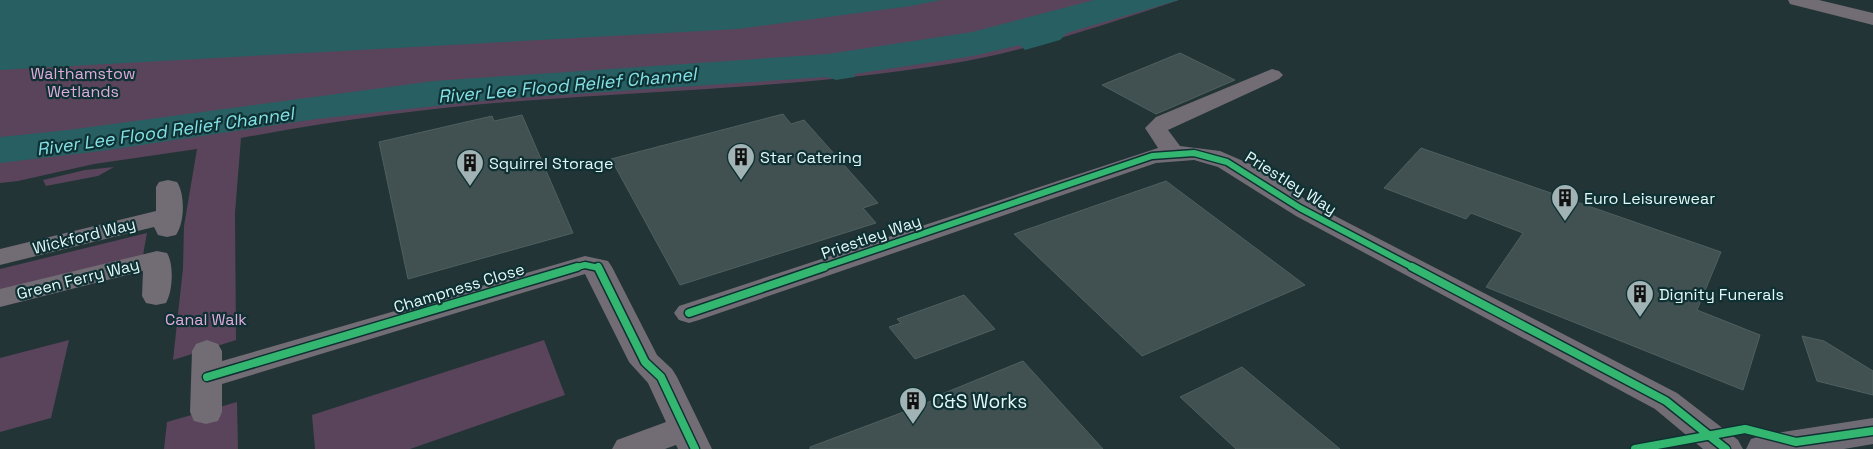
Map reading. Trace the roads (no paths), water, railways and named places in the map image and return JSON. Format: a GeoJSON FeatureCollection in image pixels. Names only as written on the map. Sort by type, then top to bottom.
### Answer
{"type":"FeatureCollection","features":[{"type":"Feature","properties":{"kind":"main road"},"geometry":{"type":"LineString","coordinates":[[1764,449],[1873,431]]}},
{"type":"Feature","properties":{"kind":"street"},"geometry":{"type":"LineString","coordinates":[[1797,0],[1852,6],[1873,19]]}},
{"type":"Feature","properties":{"kind":"street"},"geometry":{"type":"LineString","coordinates":[[1172,152],[1156,128],[1164,122],[1272,75]]}},
{"type":"Feature","properties":{"kind":"street","name":"Priestley Way"},"geometry":{"type":"LineString","coordinates":[[689,313],[1152,156],[1172,152],[1206,155],[1225,159],[1242,168],[1293,203],[1328,223],[1666,401],[1726,449]]}},
{"type":"Feature","properties":{"kind":"street","name":"Wickford Way"},"geometry":{"type":"LineString","coordinates":[[0,257],[168,222],[170,200],[168,187]]}},
{"type":"Feature","properties":{"kind":"street","name":"Green Ferry Way"},"geometry":{"type":"LineString","coordinates":[[0,298],[157,259],[156,296]]}},
{"type":"Feature","properties":{"kind":"street","name":"Champness Close"},"geometry":{"type":"LineString","coordinates":[[206,412],[207,364],[585,265],[598,267],[604,274],[645,362],[660,377],[690,438]]}},
{"type":"Feature","properties":{"kind":"street"},"geometry":{"type":"LineString","coordinates":[[629,449],[690,438]]}},
{"type":"Feature","properties":{"kind":"water"},"geometry":{"type":"Polygon","coordinates":[[[0,0],[942,0],[911,6],[737,29],[0,70],[0,0]]]}},
{"type":"Feature","properties":{"kind":"water","name":"River Lee Flood Relief Channel"},"geometry":{"type":"Polygon","coordinates":[[[1094,0],[1179,0],[1067,33],[1060,40],[1025,50],[1020,45],[973,56],[854,74],[855,77],[836,80],[827,77],[499,99],[316,119],[101,151],[0,163],[0,137],[68,130],[434,81],[828,54],[972,32],[1094,0]]]}},
{"type":"Feature","properties":{"kind":"place","name":"Star Catering"},"geometry":{"type":"Point","coordinates":[741,181]}},
{"type":"Feature","properties":{"kind":"place","name":"Squirrel Storage"},"geometry":{"type":"Point","coordinates":[470,187]}},
{"type":"Feature","properties":{"kind":"place","name":"Euro Leisurewear"},"geometry":{"type":"Point","coordinates":[1565,222]}},
{"type":"Feature","properties":{"kind":"place","name":"Dignity Funerals"},"geometry":{"type":"Point","coordinates":[1640,318]}},
{"type":"Feature","properties":{"kind":"place","name":"C&S Works"},"geometry":{"type":"Point","coordinates":[913,425]}},
{"type":"Feature","properties":{"kind":"park label","name":"Walthamstow Wetlands"},"geometry":{"type":"Point","coordinates":[83,82]}},
{"type":"Feature","properties":{"kind":"park label","name":"Canal Walk"},"geometry":{"type":"Point","coordinates":[206,319]}}]}
